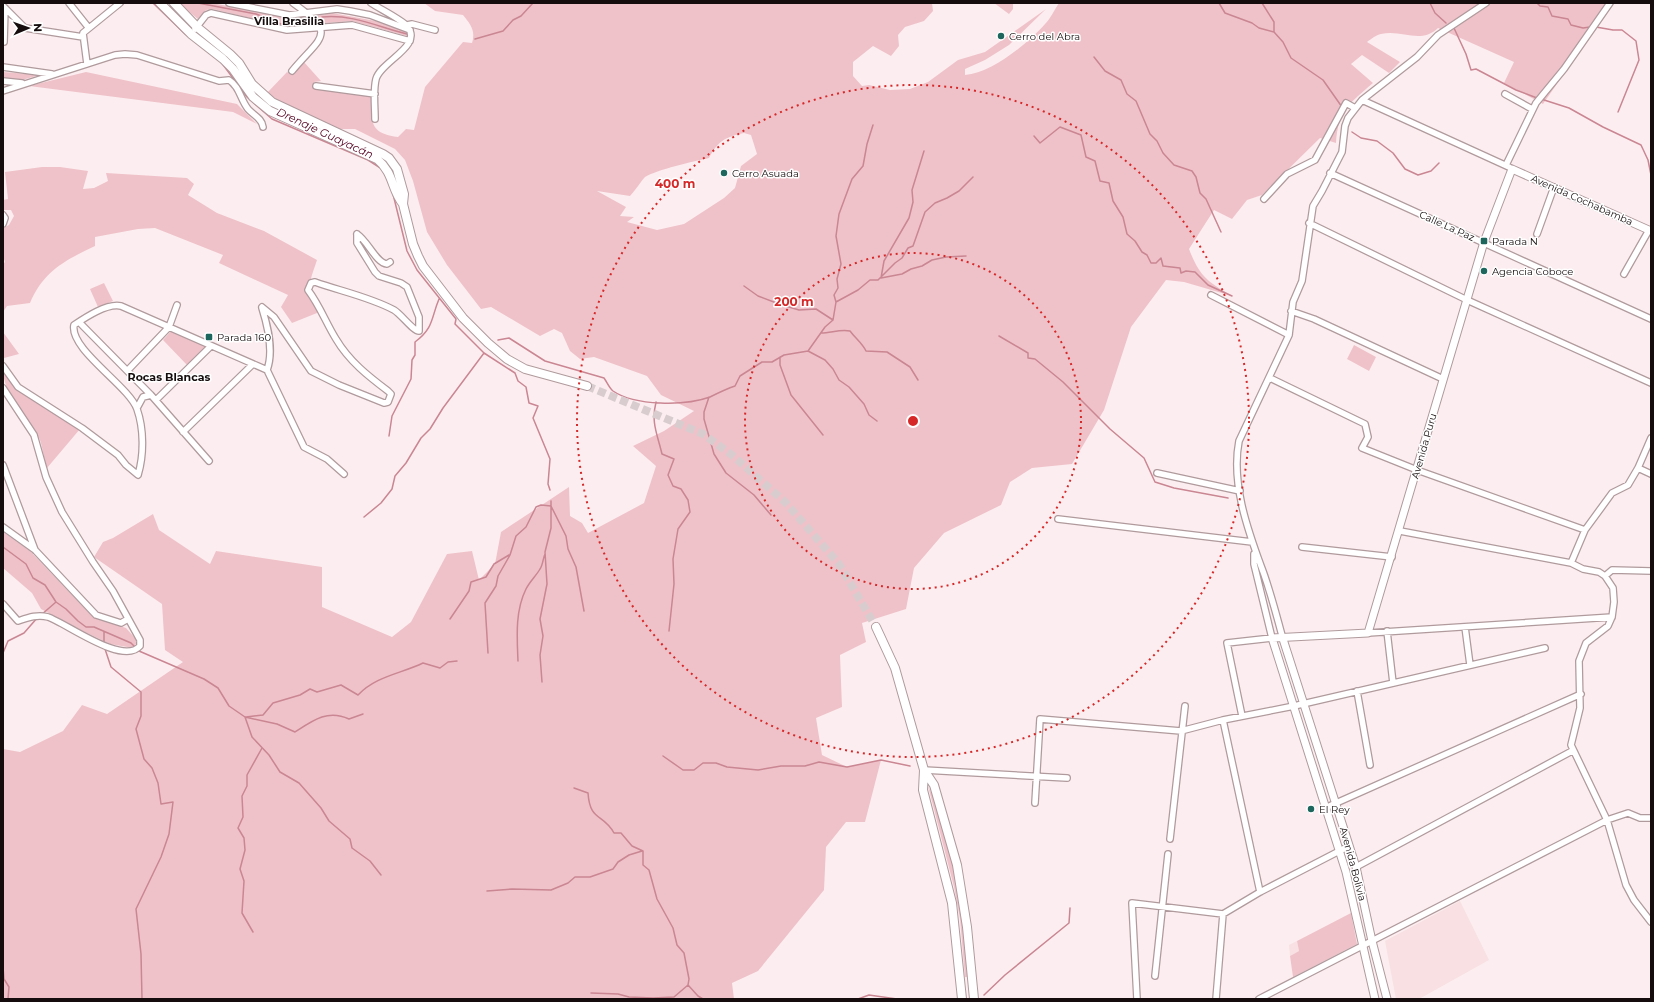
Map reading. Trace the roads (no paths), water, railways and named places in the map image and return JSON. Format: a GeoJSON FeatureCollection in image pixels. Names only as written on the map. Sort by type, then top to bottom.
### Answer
{"type":"FeatureCollection","features":[{"type":"Feature","properties":{"kind":"main road"},"geometry":{"type":"LineString","coordinates":[[160,3],[190,34],[236,66]]}},
{"type":"Feature","properties":{"kind":"main road"},"geometry":{"type":"LineString","coordinates":[[174,3],[252,84],[272,102],[389,158],[398,169],[404,194],[403,204],[413,244],[423,266],[463,318],[488,343],[507,359],[525,369],[587,386]]}},
{"type":"Feature","properties":{"kind":"main road"},"geometry":{"type":"LineString","coordinates":[[876,628],[895,668],[924,770],[924,790],[952,903],[962,999]]}},
{"type":"Feature","properties":{"kind":"main road"},"geometry":{"type":"LineString","coordinates":[[924,770],[934,785],[957,865],[967,927],[974,999]]}},
{"type":"Feature","properties":{"kind":"street"},"geometry":{"type":"LineString","coordinates":[[69,3],[88,27]]}},
{"type":"Feature","properties":{"kind":"street"},"geometry":{"type":"LineString","coordinates":[[86,64],[83,33],[88,27],[120,3]]}},
{"type":"Feature","properties":{"kind":"street"},"geometry":{"type":"LineString","coordinates":[[230,3],[290,15],[337,9],[370,15],[408,28]]}},
{"type":"Feature","properties":{"kind":"street"},"geometry":{"type":"LineString","coordinates":[[292,71],[318,41],[322,34],[321,27],[307,13],[293,3]]}},
{"type":"Feature","properties":{"kind":"street"},"geometry":{"type":"LineString","coordinates":[[371,3],[408,28],[410,41],[404,50],[390,60],[376,79],[375,119]]}},
{"type":"Feature","properties":{"kind":"street"},"geometry":{"type":"LineString","coordinates":[[1272,638],[1254,564],[1254,551],[1240,491],[1236,457],[1239,441],[1289,335],[1291,311],[1302,281],[1309,223],[1313,206],[1342,152],[1345,126],[1348,118],[1355,108],[1362,100],[1417,57],[1438,35],[1486,3]]}},
{"type":"Feature","properties":{"kind":"street"},"geometry":{"type":"LineString","coordinates":[[1362,100],[1509,167],[1532,109],[1544,92],[1564,69],[1610,3]]}},
{"type":"Feature","properties":{"kind":"street"},"geometry":{"type":"LineString","coordinates":[[4,7],[22,26],[29,30],[83,37]]}},
{"type":"Feature","properties":{"kind":"street"},"geometry":{"type":"LineString","coordinates":[[4,7],[4,42]]}},
{"type":"Feature","properties":{"kind":"street"},"geometry":{"type":"LineString","coordinates":[[190,34],[206,15],[211,12],[287,30],[352,24],[410,41]]}},
{"type":"Feature","properties":{"kind":"street"},"geometry":{"type":"LineString","coordinates":[[408,28],[412,24],[435,30]]}},
{"type":"Feature","properties":{"kind":"street"},"geometry":{"type":"LineString","coordinates":[[3,91],[115,55],[131,55],[219,81],[229,80],[237,87],[247,108],[260,120],[263,128]]}},
{"type":"Feature","properties":{"kind":"street"},"geometry":{"type":"LineString","coordinates":[[229,80],[236,66]]}},
{"type":"Feature","properties":{"kind":"street"},"geometry":{"type":"LineString","coordinates":[[3,67],[54,74]]}},
{"type":"Feature","properties":{"kind":"street"},"geometry":{"type":"LineString","coordinates":[[3,81],[24,84]]}},
{"type":"Feature","properties":{"kind":"street"},"geometry":{"type":"LineString","coordinates":[[316,86],[375,94]]}},
{"type":"Feature","properties":{"kind":"street"},"geometry":{"type":"LineString","coordinates":[[1505,94],[1532,109]]}},
{"type":"Feature","properties":{"kind":"street"},"geometry":{"type":"LineString","coordinates":[[1264,199],[1287,174],[1315,160],[1346,103],[1355,108]]}},
{"type":"Feature","properties":{"kind":"street","name":"Avenida Cochabamba"},"geometry":{"type":"LineString","coordinates":[[1509,167],[1650,231]]}},
{"type":"Feature","properties":{"kind":"street","name":"Avenida Puru"},"geometry":{"type":"LineString","coordinates":[[1368,633],[1400,531],[1484,242],[1509,167]]}},
{"type":"Feature","properties":{"kind":"street","name":"Calle La Paz"},"geometry":{"type":"LineString","coordinates":[[1330,173],[1651,319]]}},
{"type":"Feature","properties":{"kind":"street"},"geometry":{"type":"LineString","coordinates":[[1537,234],[1554,188]]}},
{"type":"Feature","properties":{"kind":"street"},"geometry":{"type":"LineString","coordinates":[[3,216],[5,218],[3,224]]}},
{"type":"Feature","properties":{"kind":"street"},"geometry":{"type":"LineString","coordinates":[[1309,223],[1467,300],[1651,383]]}},
{"type":"Feature","properties":{"kind":"street"},"geometry":{"type":"LineString","coordinates":[[1624,274],[1650,231]]}},
{"type":"Feature","properties":{"kind":"street"},"geometry":{"type":"LineString","coordinates":[[266,370],[269,363],[268,330],[262,307],[274,317],[311,371],[353,391],[384,403],[388,402],[391,394],[355,364],[344,351],[317,302],[308,290],[311,283],[314,282],[388,306],[401,315],[415,330],[419,331],[419,318],[407,287],[401,283],[379,276],[375,272],[357,243],[357,234],[369,245],[379,261],[387,264],[390,262]]}},
{"type":"Feature","properties":{"kind":"street"},"geometry":{"type":"LineString","coordinates":[[1211,295],[1289,335]]}},
{"type":"Feature","properties":{"kind":"street"},"geometry":{"type":"LineString","coordinates":[[3,366],[22,390],[82,428],[118,455],[138,476],[143,445],[137,408],[80,344],[74,329],[74,325],[79,322],[115,305],[266,370],[304,447],[327,459],[344,474]]}},
{"type":"Feature","properties":{"kind":"street"},"geometry":{"type":"LineString","coordinates":[[128,370],[169,327],[177,306]]}},
{"type":"Feature","properties":{"kind":"street"},"geometry":{"type":"LineString","coordinates":[[1291,311],[1314,319],[1443,379]]}},
{"type":"Feature","properties":{"kind":"street"},"geometry":{"type":"LineString","coordinates":[[79,322],[128,370],[209,461]]}},
{"type":"Feature","properties":{"kind":"street"},"geometry":{"type":"LineString","coordinates":[[156,400],[211,346]]}},
{"type":"Feature","properties":{"kind":"street"},"geometry":{"type":"LineString","coordinates":[[183,432],[253,364]]}},
{"type":"Feature","properties":{"kind":"street"},"geometry":{"type":"LineString","coordinates":[[1270,378],[1365,424],[1368,436],[1362,448],[1417,470],[1585,530]]}},
{"type":"Feature","properties":{"kind":"street"},"geometry":{"type":"LineString","coordinates":[[3,388],[34,435],[46,477],[62,512],[93,562],[104,576],[140,640],[140,646],[137,649],[130,651],[105,646],[47,617],[32,616],[18,621],[3,604]]}},
{"type":"Feature","properties":{"kind":"street"},"geometry":{"type":"LineString","coordinates":[[137,408],[142,397],[151,395]]}},
{"type":"Feature","properties":{"kind":"street"},"geometry":{"type":"LineString","coordinates":[[1571,563],[1585,530],[1612,493],[1628,486],[1638,468],[1650,440]]}},
{"type":"Feature","properties":{"kind":"street"},"geometry":{"type":"LineString","coordinates":[[3,465],[35,550]]}},
{"type":"Feature","properties":{"kind":"street"},"geometry":{"type":"LineString","coordinates":[[1638,468],[1651,474]]}},
{"type":"Feature","properties":{"kind":"street"},"geometry":{"type":"LineString","coordinates":[[1157,474],[1240,491]]}},
{"type":"Feature","properties":{"kind":"street"},"geometry":{"type":"LineString","coordinates":[[1058,519],[1252,542]]}},
{"type":"Feature","properties":{"kind":"street"},"geometry":{"type":"LineString","coordinates":[[3,527],[35,550],[96,615],[121,623],[128,619]]}},
{"type":"Feature","properties":{"kind":"street"},"geometry":{"type":"LineString","coordinates":[[1400,531],[1571,563],[1583,569],[1599,572],[1605,576],[1613,588],[1614,602],[1612,618],[1608,626],[1586,643],[1579,661],[1581,694],[1580,708],[1570,745],[1607,820],[1626,884],[1634,900],[1651,922]]}},
{"type":"Feature","properties":{"kind":"street"},"geometry":{"type":"LineString","coordinates":[[1302,547],[1392,557]]}},
{"type":"Feature","properties":{"kind":"street"},"geometry":{"type":"LineString","coordinates":[[1254,551],[1261,565],[1283,639]]}},
{"type":"Feature","properties":{"kind":"street"},"geometry":{"type":"LineString","coordinates":[[1605,576],[1612,570],[1651,571]]}},
{"type":"Feature","properties":{"kind":"street"},"geometry":{"type":"LineString","coordinates":[[1242,716],[1227,642],[1612,618]]}},
{"type":"Feature","properties":{"kind":"street"},"geometry":{"type":"LineString","coordinates":[[1465,626],[1470,665]]}},
{"type":"Feature","properties":{"kind":"street"},"geometry":{"type":"LineString","coordinates":[[1387,631],[1393,683]]}},
{"type":"Feature","properties":{"kind":"street","name":"Avenida Bolivia"},"geometry":{"type":"LineString","coordinates":[[1272,638],[1339,851],[1375,999]]}},
{"type":"Feature","properties":{"kind":"street","name":"Avenida Bolivia"},"geometry":{"type":"LineString","coordinates":[[1283,639],[1356,867],[1372,941],[1387,999]]}},
{"type":"Feature","properties":{"kind":"street"},"geometry":{"type":"LineString","coordinates":[[1035,803],[1040,719],[1181,731],[1222,720],[1294,706],[1545,648]]}},
{"type":"Feature","properties":{"kind":"street"},"geometry":{"type":"LineString","coordinates":[[1357,691],[1370,765]]}},
{"type":"Feature","properties":{"kind":"street"},"geometry":{"type":"LineString","coordinates":[[1325,808],[1581,694]]}},
{"type":"Feature","properties":{"kind":"street"},"geometry":{"type":"LineString","coordinates":[[1170,839],[1185,706]]}},
{"type":"Feature","properties":{"kind":"street"},"geometry":{"type":"LineString","coordinates":[[1222,720],[1260,892]]}},
{"type":"Feature","properties":{"kind":"street"},"geometry":{"type":"LineString","coordinates":[[1356,867],[1572,751]]}},
{"type":"Feature","properties":{"kind":"street"},"geometry":{"type":"LineString","coordinates":[[924,770],[1067,778]]}},
{"type":"Feature","properties":{"kind":"street"},"geometry":{"type":"LineString","coordinates":[[1259,999],[1607,820],[1628,813],[1640,818],[1651,818]]}},
{"type":"Feature","properties":{"kind":"street"},"geometry":{"type":"LineString","coordinates":[[1138,999],[1132,903],[1223,914],[1260,892],[1349,846]]}},
{"type":"Feature","properties":{"kind":"street"},"geometry":{"type":"LineString","coordinates":[[1155,976],[1168,854]]}},
{"type":"Feature","properties":{"kind":"street"},"geometry":{"type":"LineString","coordinates":[[1216,999],[1223,914]]}},
{"type":"Feature","properties":{"kind":"waterway","name":"Drenaje Guayacán"},"geometry":{"type":"LineString","coordinates":[[153,3],[185,34],[221,62],[247,97],[272,119],[368,160],[382,169]]}},
{"type":"Feature","properties":{"kind":"waterway"},"geometry":{"type":"LineString","coordinates":[[198,3],[256,14],[281,24],[307,20]]}},
{"type":"Feature","properties":{"kind":"waterway"},"geometry":{"type":"LineString","coordinates":[[475,39],[503,31],[513,20],[521,16],[533,3]]}},
{"type":"Feature","properties":{"kind":"waterway"},"geometry":{"type":"LineString","coordinates":[[1219,3],[1225,13],[1252,23],[1259,28],[1274,32],[1283,42],[1291,58],[1323,80],[1342,107]]}},
{"type":"Feature","properties":{"kind":"waterway"},"geometry":{"type":"LineString","coordinates":[[1262,3],[1274,22],[1274,32]]}},
{"type":"Feature","properties":{"kind":"waterway"},"geometry":{"type":"LineString","coordinates":[[1425,3],[1430,3],[1435,13],[1446,23]]}},
{"type":"Feature","properties":{"kind":"waterway"},"geometry":{"type":"LineString","coordinates":[[1537,3],[1540,6],[1548,7],[1552,16],[1568,19],[1571,25],[1583,28],[1590,27]]}},
{"type":"Feature","properties":{"kind":"waterway"},"geometry":{"type":"LineString","coordinates":[[322,17],[344,17],[355,19],[407,34]]}},
{"type":"Feature","properties":{"kind":"waterway"},"geometry":{"type":"LineString","coordinates":[[1596,27],[1622,30],[1636,41],[1639,60],[1618,112]]}},
{"type":"Feature","properties":{"kind":"waterway"},"geometry":{"type":"LineString","coordinates":[[1454,28],[1466,54],[1471,70],[1476,69],[1516,90],[1537,98]]}},
{"type":"Feature","properties":{"kind":"waterway"},"geometry":{"type":"LineString","coordinates":[[1094,57],[1105,71],[1121,80],[1127,94],[1136,101],[1150,134],[1157,141],[1163,153],[1174,165],[1192,171],[1196,177],[1200,193],[1206,199],[1221,232]]}},
{"type":"Feature","properties":{"kind":"waterway"},"geometry":{"type":"LineString","coordinates":[[1541,99],[1569,108],[1603,127],[1641,145],[1648,160],[1651,175]]}},
{"type":"Feature","properties":{"kind":"waterway"},"geometry":{"type":"LineString","coordinates":[[498,340],[509,338],[545,361],[604,378],[609,387],[622,396],[634,400],[660,403],[687,402],[710,397],[735,386],[740,376],[762,362],[772,362],[784,355],[808,351],[825,327],[833,320],[836,302],[834,295],[838,288],[837,279],[841,264],[836,236],[839,214],[852,179],[863,166],[867,144],[873,125]]}},
{"type":"Feature","properties":{"kind":"waterway"},"geometry":{"type":"LineString","coordinates":[[1034,136],[1040,143],[1060,127],[1081,135],[1086,157],[1095,161],[1100,181],[1109,183],[1113,201],[1123,217],[1127,234],[1135,241],[1142,252],[1147,255],[1151,263],[1156,263],[1161,258],[1163,266],[1180,268],[1181,273],[1186,271],[1195,272],[1208,285],[1232,296]]}},
{"type":"Feature","properties":{"kind":"waterway"},"geometry":{"type":"LineString","coordinates":[[1352,132],[1361,138],[1377,141],[1393,153],[1405,169],[1418,175],[1431,171],[1439,163]]}},
{"type":"Feature","properties":{"kind":"waterway"},"geometry":{"type":"LineString","coordinates":[[924,151],[912,190],[913,202],[909,218],[884,261],[881,278],[902,274],[911,269],[922,266],[932,260],[946,257],[966,256]]}},
{"type":"Feature","properties":{"kind":"waterway"},"geometry":{"type":"LineString","coordinates":[[836,302],[858,290],[870,280],[878,280],[902,258],[908,248],[913,246],[925,212],[935,203],[959,191],[973,177]]}},
{"type":"Feature","properties":{"kind":"waterway","name":"Drenaje Guayacán"},"geometry":{"type":"LineString","coordinates":[[393,194],[407,251],[417,270],[456,319],[455,324],[484,353],[515,373],[518,381],[526,387],[529,403],[538,406],[533,418],[550,459],[548,484],[550,490]]}},
{"type":"Feature","properties":{"kind":"waterway"},"geometry":{"type":"LineString","coordinates":[[744,286],[758,296],[799,310],[816,309],[833,320]]}},
{"type":"Feature","properties":{"kind":"waterway"},"geometry":{"type":"LineString","coordinates":[[389,436],[392,416],[411,379],[412,360],[415,355],[415,342],[426,332],[429,327],[439,299]]}},
{"type":"Feature","properties":{"kind":"waterway"},"geometry":{"type":"LineString","coordinates":[[821,333],[843,330],[850,331],[866,351],[887,352],[910,367],[918,380]]}},
{"type":"Feature","properties":{"kind":"waterway"},"geometry":{"type":"LineString","coordinates":[[999,336],[1028,353],[1028,358],[1035,359],[1063,382],[1110,429],[1144,458],[1155,482],[1174,488],[1228,498]]}},
{"type":"Feature","properties":{"kind":"waterway"},"geometry":{"type":"LineString","coordinates":[[808,351],[825,360],[833,369],[839,380],[849,387],[864,404],[869,415],[877,421]]}},
{"type":"Feature","properties":{"kind":"waterway"},"geometry":{"type":"LineString","coordinates":[[364,517],[381,503],[392,489],[395,476],[406,463],[421,438],[430,429],[443,408],[484,353]]}},
{"type":"Feature","properties":{"kind":"waterway"},"geometry":{"type":"LineString","coordinates":[[780,357],[780,365],[791,395],[823,435]]}},
{"type":"Feature","properties":{"kind":"waterway"},"geometry":{"type":"LineString","coordinates":[[709,397],[704,412],[704,419],[714,454],[726,473],[754,495],[771,515]]}},
{"type":"Feature","properties":{"kind":"waterway"},"geometry":{"type":"LineString","coordinates":[[656,402],[654,422],[662,454],[674,459],[668,475],[673,486],[681,489],[688,500],[690,512],[678,529],[673,559],[674,584],[669,631]]}},
{"type":"Feature","properties":{"kind":"waterway"},"geometry":{"type":"LineString","coordinates":[[551,501],[551,506],[566,536],[568,549],[576,567],[584,611]]}},
{"type":"Feature","properties":{"kind":"waterway"},"geometry":{"type":"LineString","coordinates":[[488,653],[485,603],[496,586],[498,576],[510,555],[516,536],[526,527],[536,507],[541,505],[551,506],[551,528],[545,552],[547,584],[540,619],[543,636],[540,655],[542,682]]}},
{"type":"Feature","properties":{"kind":"waterway"},"geometry":{"type":"LineString","coordinates":[[3,547],[26,564],[33,578],[45,585],[56,602],[66,609],[78,621],[86,627],[94,627],[131,643],[135,647]]}},
{"type":"Feature","properties":{"kind":"waterway"},"geometry":{"type":"LineString","coordinates":[[518,661],[518,615],[522,597],[529,583],[541,567],[545,554]]}},
{"type":"Feature","properties":{"kind":"waterway"},"geometry":{"type":"LineString","coordinates":[[450,619],[469,591],[471,582],[486,577],[494,564],[509,555]]}},
{"type":"Feature","properties":{"kind":"waterway"},"geometry":{"type":"LineString","coordinates":[[41,615],[56,602]]}},
{"type":"Feature","properties":{"kind":"waterway"},"geometry":{"type":"LineString","coordinates":[[3,653],[8,641],[24,633],[38,617]]}},
{"type":"Feature","properties":{"kind":"waterway"},"geometry":{"type":"LineString","coordinates":[[104,632],[104,643]]}},
{"type":"Feature","properties":{"kind":"waterway"},"geometry":{"type":"LineString","coordinates":[[105,649],[111,667],[141,692],[141,716],[136,729],[144,759],[152,768],[158,783],[161,804],[173,802],[169,834],[161,857],[136,909],[141,954],[142,999]]}},
{"type":"Feature","properties":{"kind":"waterway"},"geometry":{"type":"LineString","coordinates":[[139,651],[204,679],[218,688],[229,706],[245,717],[277,724],[295,732],[321,717],[334,715],[349,719],[363,714]]}},
{"type":"Feature","properties":{"kind":"waterway"},"geometry":{"type":"LineString","coordinates":[[246,717],[263,715],[273,703],[300,695],[310,689],[317,692],[341,685],[358,695],[380,679],[423,663],[440,668],[448,662],[457,661]]}},
{"type":"Feature","properties":{"kind":"waterway"},"geometry":{"type":"LineString","coordinates":[[245,717],[252,737],[269,755],[280,772],[299,783],[321,808],[329,821],[350,839],[352,848],[370,861],[381,875]]}},
{"type":"Feature","properties":{"kind":"waterway"},"geometry":{"type":"LineString","coordinates":[[253,932],[242,913],[244,881],[240,869],[245,850],[244,838],[238,828],[243,817],[242,796],[247,786],[247,775],[262,748]]}},
{"type":"Feature","properties":{"kind":"waterway"},"geometry":{"type":"LineString","coordinates":[[663,756],[683,770],[694,770],[703,763],[716,763],[727,767],[758,770],[781,766],[805,766],[819,762],[847,767],[881,760],[910,766]]}},
{"type":"Feature","properties":{"kind":"waterway"},"geometry":{"type":"LineString","coordinates":[[574,788],[588,793],[591,809],[606,822],[614,833],[621,833],[632,846],[643,851],[643,865],[649,870],[657,899],[673,928],[677,945],[684,953],[689,979],[688,985],[698,996],[703,999]]}},
{"type":"Feature","properties":{"kind":"waterway"},"geometry":{"type":"LineString","coordinates":[[487,891],[512,889],[551,890],[568,883],[575,877],[590,877],[613,869],[618,862],[629,855],[642,851]]}},
{"type":"Feature","properties":{"kind":"waterway"},"geometry":{"type":"LineString","coordinates":[[984,995],[1005,975],[1069,923],[1070,908]]}},
{"type":"Feature","properties":{"kind":"waterway"},"geometry":{"type":"LineString","coordinates":[[3,967],[4,979],[9,987],[8,999]]}},
{"type":"Feature","properties":{"kind":"waterway"},"geometry":{"type":"LineString","coordinates":[[591,993],[618,994],[629,997],[674,997],[688,985]]}},
{"type":"Feature","properties":{"kind":"waterway"},"geometry":{"type":"LineString","coordinates":[[858,999],[869,995],[897,999]]}},
{"type":"Feature","properties":{"kind":"tunnel"},"geometry":{"type":"LineString","coordinates":[[587,386],[703,434],[732,455],[785,502],[839,564],[876,627]]}},
{"type":"Feature","properties":{"kind":"place","name":"Cerro del Abra"},"geometry":{"type":"Point","coordinates":[1001,36]}},
{"type":"Feature","properties":{"kind":"place","name":"Cerro Asuada"},"geometry":{"type":"Point","coordinates":[724,173]}},
{"type":"Feature","properties":{"kind":"place","name":"Parada N"},"geometry":{"type":"Point","coordinates":[1484,241]}},
{"type":"Feature","properties":{"kind":"place","name":"Agencia Coboce"},"geometry":{"type":"Point","coordinates":[1484,271]}},
{"type":"Feature","properties":{"kind":"place","name":"Parada 160"},"geometry":{"type":"Point","coordinates":[209,337]}},
{"type":"Feature","properties":{"kind":"place","name":"El Rey"},"geometry":{"type":"Point","coordinates":[1311,809]}},
{"type":"Feature","properties":{"kind":"district","name":"Villa Brasilia"},"geometry":{"type":"Point","coordinates":[289,21]}},
{"type":"Feature","properties":{"kind":"district","name":"Rocas Blancas"},"geometry":{"type":"Point","coordinates":[169,377]}}]}
